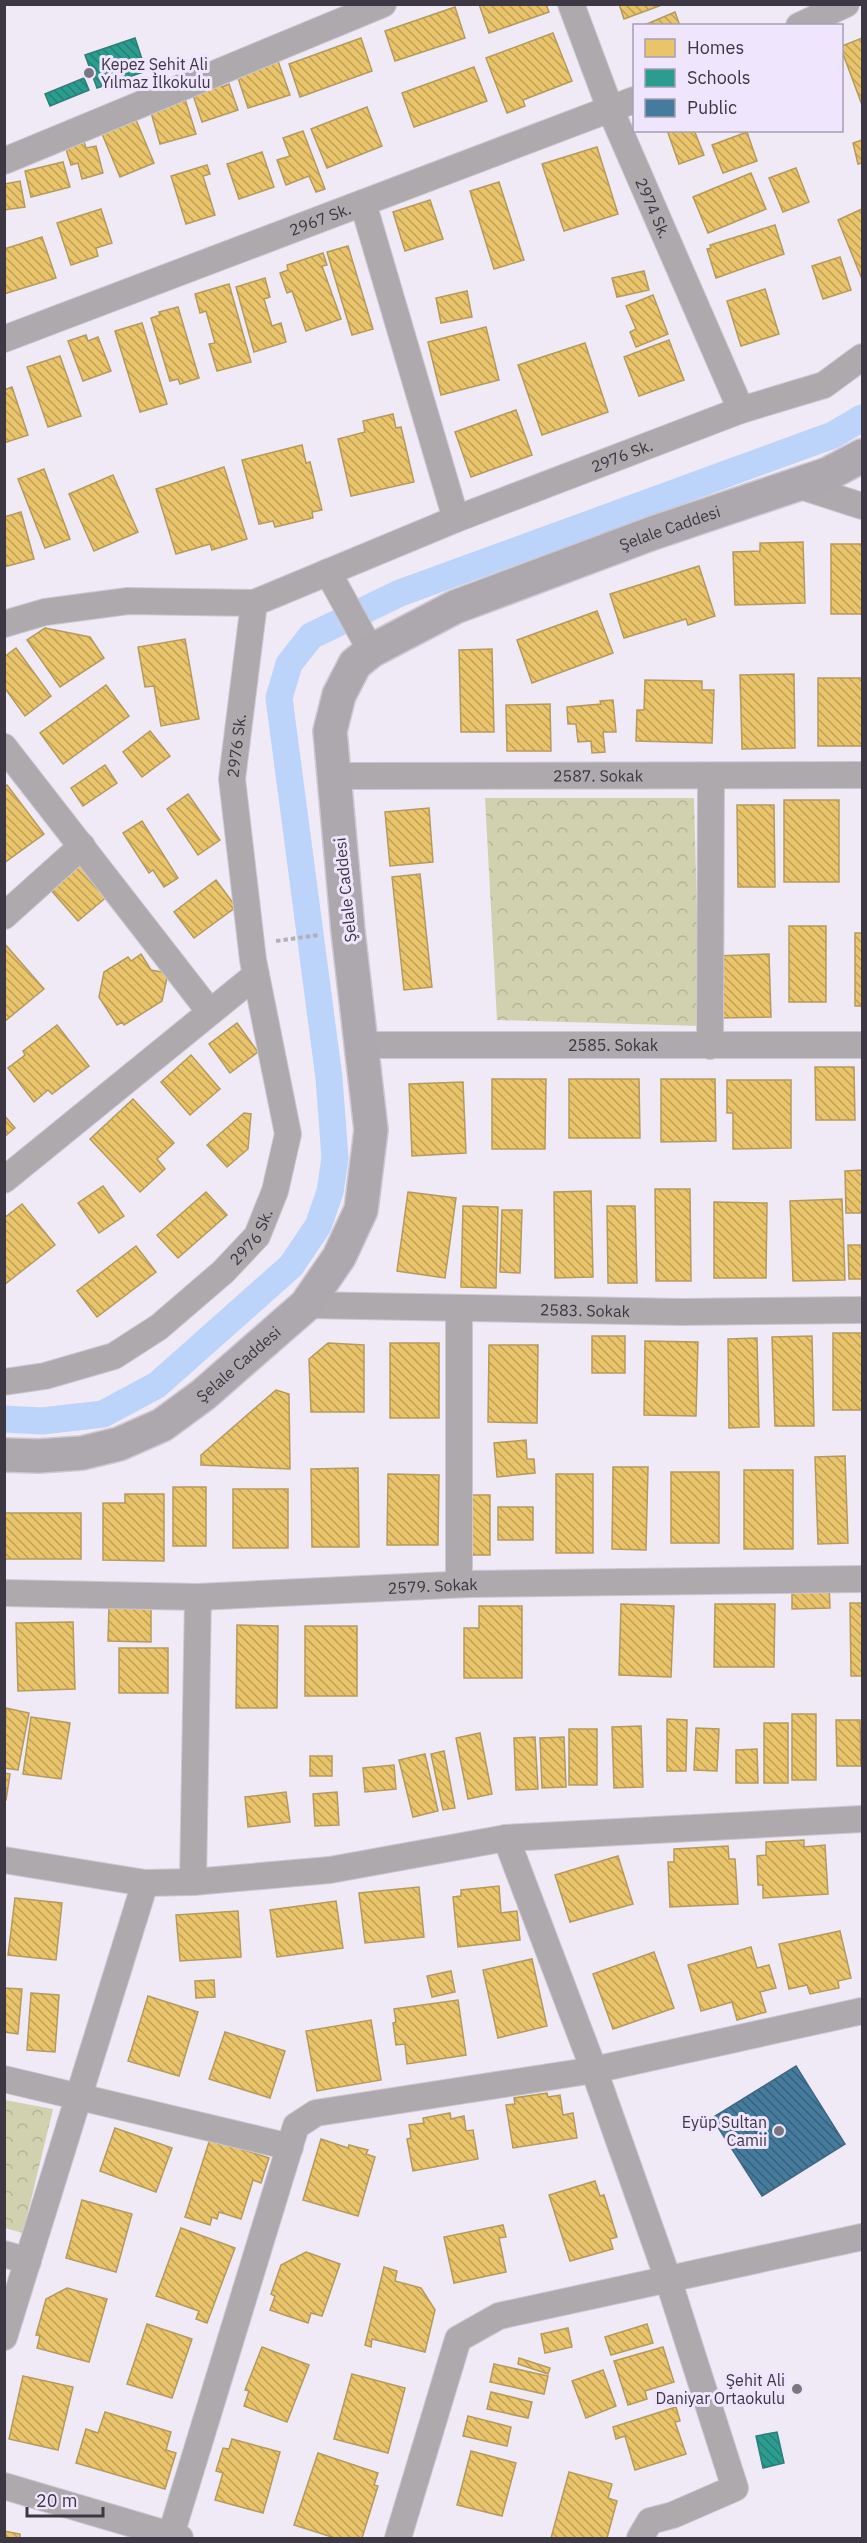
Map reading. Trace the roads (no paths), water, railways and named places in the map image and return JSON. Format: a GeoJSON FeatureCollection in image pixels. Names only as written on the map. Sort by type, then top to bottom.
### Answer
{"type":"FeatureCollection","features":[{"type":"Feature","properties":{"kind":"street","name":"2974 Sk."},"geometry":{"type":"LineString","coordinates":[[571,4],[611,111],[741,410]]}},
{"type":"Feature","properties":{"kind":"street"},"geometry":{"type":"LineString","coordinates":[[803,24],[846,4]]}},
{"type":"Feature","properties":{"kind":"street"},"geometry":{"type":"LineString","coordinates":[[4,161],[376,6]]}},
{"type":"Feature","properties":{"kind":"street","name":"2967 Sk."},"geometry":{"type":"LineString","coordinates":[[4,339],[611,111],[633,100]]}},
{"type":"Feature","properties":{"kind":"street"},"geometry":{"type":"LineString","coordinates":[[363,203],[456,519]]}},
{"type":"Feature","properties":{"kind":"street","name":"2976 Sk."},"geometry":{"type":"LineString","coordinates":[[4,1382],[45,1376],[114,1356],[159,1327],[223,1272],[257,1236],[275,1191],[288,1134],[256,975],[232,779],[254,603],[333,580],[456,519],[741,410],[824,385],[862,357]]}},
{"type":"Feature","properties":{"kind":"street","name":"Şelale Caddesi"},"geometry":{"type":"LineString","coordinates":[[4,1455],[39,1456],[82,1453],[119,1444],[162,1425],[203,1395],[306,1305],[339,1257],[361,1210],[371,1130],[363,1045],[348,931],[330,731],[339,695],[356,664],[364,638],[455,607],[653,533],[828,474],[862,456]]}},
{"type":"Feature","properties":{"kind":"street"},"geometry":{"type":"LineString","coordinates":[[797,485],[862,506]]}},
{"type":"Feature","properties":{"kind":"street"},"geometry":{"type":"LineString","coordinates":[[333,580],[364,638]]}},
{"type":"Feature","properties":{"kind":"street"},"geometry":{"type":"LineString","coordinates":[[4,624],[45,612],[128,601],[254,603]]}},
{"type":"Feature","properties":{"kind":"street"},"geometry":{"type":"LineString","coordinates":[[4,747],[210,1012]]}},
{"type":"Feature","properties":{"kind":"street","name":"2587. Sokak"},"geometry":{"type":"LineString","coordinates":[[334,776],[862,775]]}},
{"type":"Feature","properties":{"kind":"street"},"geometry":{"type":"LineString","coordinates":[[710,1046],[711,776]]}},
{"type":"Feature","properties":{"kind":"street"},"geometry":{"type":"LineString","coordinates":[[4,916],[82,846]]}},
{"type":"Feature","properties":{"kind":"street"},"geometry":{"type":"LineString","coordinates":[[4,1180],[256,975]]}},
{"type":"Feature","properties":{"kind":"street","name":"2585. Sokak"},"geometry":{"type":"LineString","coordinates":[[363,1045],[862,1045]]}},
{"type":"Feature","properties":{"kind":"street","name":"2583. Sokak"},"geometry":{"type":"LineString","coordinates":[[306,1305],[681,1312],[862,1310]]}},
{"type":"Feature","properties":{"kind":"street"},"geometry":{"type":"LineString","coordinates":[[459,1308],[459,1584]]}},
{"type":"Feature","properties":{"kind":"street","name":"2579. Sokak"},"geometry":{"type":"LineString","coordinates":[[4,1593],[198,1597],[459,1584],[862,1579]]}},
{"type":"Feature","properties":{"kind":"street"},"geometry":{"type":"LineString","coordinates":[[193,1882],[198,1597]]}},
{"type":"Feature","properties":{"kind":"street"},"geometry":{"type":"LineString","coordinates":[[4,1860],[144,1883],[193,1882],[330,1870],[506,1838],[862,1819]]}},
{"type":"Feature","properties":{"kind":"street"},"geometry":{"type":"LineString","coordinates":[[506,1838],[594,2070],[668,2279],[735,2488],[673,2515],[650,2521],[640,2538]]}},
{"type":"Feature","properties":{"kind":"street"},"geometry":{"type":"LineString","coordinates":[[4,2337],[16,2258],[80,2095],[144,1883]]}},
{"type":"Feature","properties":{"kind":"street"},"geometry":{"type":"LineString","coordinates":[[4,2486],[174,2538],[296,2126],[316,2113],[594,2070],[862,2012]]}},
{"type":"Feature","properties":{"kind":"street"},"geometry":{"type":"LineString","coordinates":[[4,2079],[80,2095],[176,2121],[290,2147]]}},
{"type":"Feature","properties":{"kind":"street"},"geometry":{"type":"LineString","coordinates":[[398,2538],[458,2339],[499,2316],[862,2237]]}},
{"type":"Feature","properties":{"kind":"waterway"},"geometry":{"type":"LineString","coordinates":[[4,1419],[42,1421],[103,1414],[157,1385],[291,1266],[318,1226],[330,1192],[335,1158],[329,1078],[279,698],[289,664],[311,636],[400,593],[833,435],[862,418]]}},
{"type":"Feature","properties":{"kind":"place","name":"Kepez Şehit Ali Yılmaz İlkokulu"},"geometry":{"type":"Point","coordinates":[89,73]}},
{"type":"Feature","properties":{"kind":"place","name":"Eyüp Sultan Camii"},"geometry":{"type":"Point","coordinates":[779,2131]}},
{"type":"Feature","properties":{"kind":"place","name":"Şehit Ali Daniyar Ortaokulu"},"geometry":{"type":"Point","coordinates":[797,2389]}}]}
